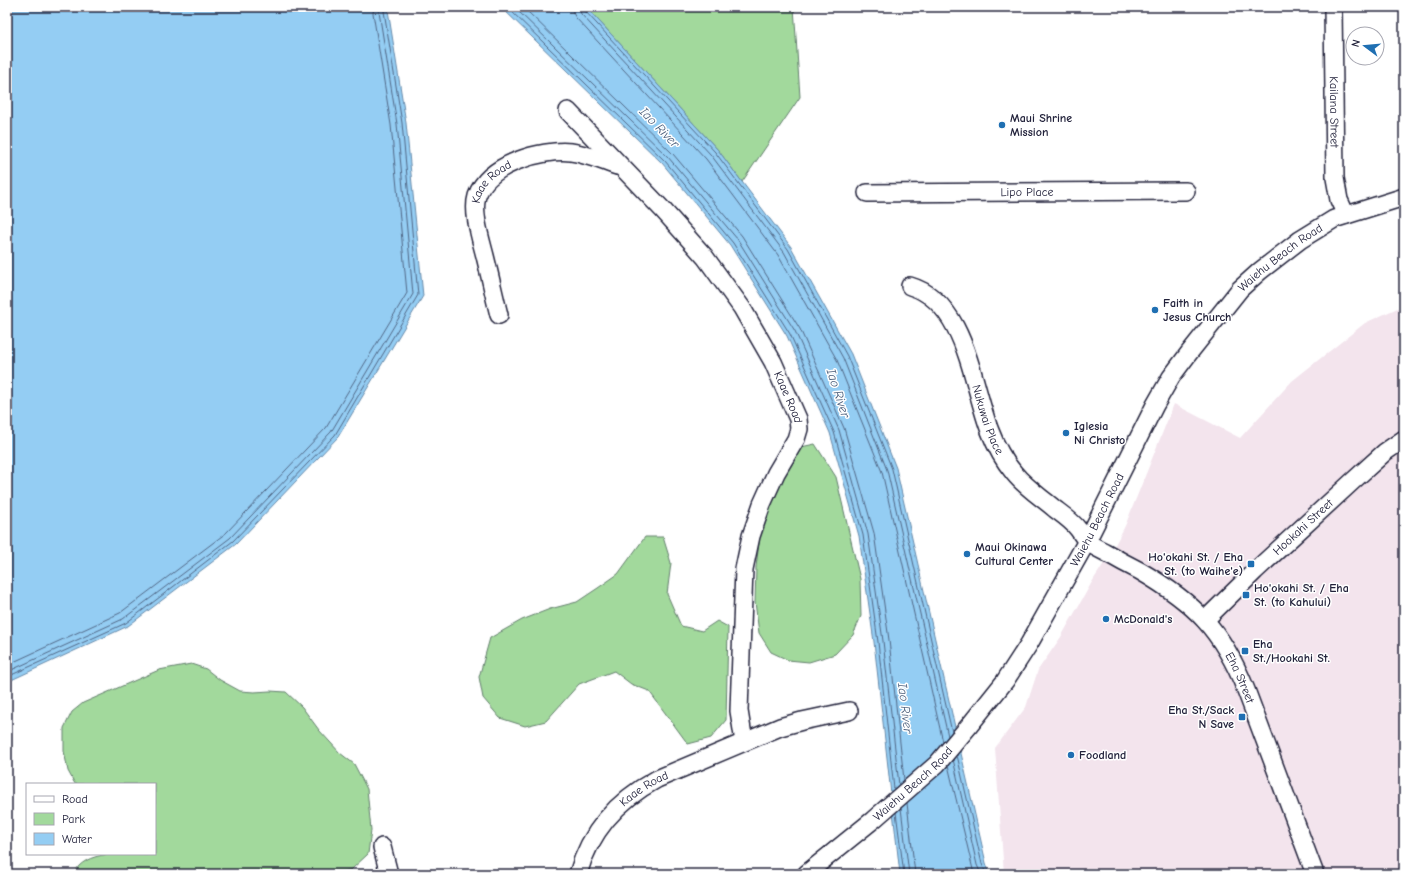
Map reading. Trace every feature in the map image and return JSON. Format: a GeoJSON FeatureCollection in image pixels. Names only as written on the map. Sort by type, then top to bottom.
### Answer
{"type":"FeatureCollection","features":[{"type":"Feature","properties":{"kind":"street","name":"Kailana Street"},"geometry":{"type":"LineString","coordinates":[[1333,7],[1335,178],[1339,200],[1346,215]]}},
{"type":"Feature","properties":{"kind":"street","name":"Kaae Road"},"geometry":{"type":"LineString","coordinates":[[568,111],[663,210],[705,257],[742,308],[773,362],[798,419],[799,429],[796,439],[776,473],[762,504],[744,569],[739,711],[744,742]]}},
{"type":"Feature","properties":{"kind":"street","name":"Kaae Road"},"geometry":{"type":"LineString","coordinates":[[499,315],[476,218],[477,196],[487,180],[521,159],[545,153],[570,152],[583,154],[621,167]]}},
{"type":"Feature","properties":{"kind":"street","name":"Lipo Place"},"geometry":{"type":"LineString","coordinates":[[867,193],[1186,191]]}},
{"type":"Feature","properties":{"kind":"street","name":"Waiehu Beach Road"},"geometry":{"type":"LineString","coordinates":[[806,874],[873,820],[937,764],[970,726],[1005,681],[1087,541],[1155,405],[1180,365],[1240,290],[1260,270],[1300,240],[1334,219],[1404,197]]}},
{"type":"Feature","properties":{"kind":"street","name":"Nukuwai Place"},"geometry":{"type":"LineString","coordinates":[[910,286],[928,293],[937,301],[960,336],[968,355],[990,430],[996,446],[1005,460],[1026,487],[1072,523],[1087,541]]}},
{"type":"Feature","properties":{"kind":"street","name":"Hookahi Street"},"geometry":{"type":"LineString","coordinates":[[1205,620],[1258,568],[1354,480],[1385,452],[1403,440]]}},
{"type":"Feature","properties":{"kind":"street","name":"Eha Street"},"geometry":{"type":"LineString","coordinates":[[1087,541],[1172,590],[1195,609],[1228,649],[1238,668],[1315,874]]}},
{"type":"Feature","properties":{"kind":"street","name":"Kaae Road"},"geometry":{"type":"LineString","coordinates":[[578,874],[588,847],[605,819],[629,796],[642,787],[657,779],[780,727],[802,720],[849,711]]}},
{"type":"Feature","properties":{"kind":"street"},"geometry":{"type":"LineString","coordinates":[[382,847],[389,874]]}},
{"type":"Feature","properties":{"kind":"shaded area"},"geometry":{"type":"Polygon","coordinates":[[[1404,305],[1404,874],[1004,874],[995,748],[1026,707],[1038,670],[1061,637],[1125,526],[1174,404],[1240,438],[1292,381],[1365,323],[1404,305]]]}},
{"type":"Feature","properties":{"kind":"green space"},"geometry":{"type":"Polygon","coordinates":[[[586,7],[794,7],[800,97],[742,182],[718,150],[586,7]]]}},
{"type":"Feature","properties":{"kind":"green space"},"geometry":{"type":"Polygon","coordinates":[[[815,444],[836,477],[860,579],[861,616],[853,635],[835,654],[809,662],[788,660],[771,652],[759,633],[755,602],[756,567],[761,527],[770,492],[801,447],[815,444]]]}},
{"type":"Feature","properties":{"kind":"green space"},"geometry":{"type":"Polygon","coordinates":[[[645,537],[663,537],[671,563],[667,594],[681,626],[702,631],[717,621],[728,627],[726,720],[711,738],[688,744],[649,691],[631,684],[614,671],[579,684],[546,721],[525,726],[500,718],[483,698],[479,677],[490,638],[522,620],[550,609],[577,602],[618,574],[645,537]]]}},
{"type":"Feature","properties":{"kind":"green space"},"geometry":{"type":"Polygon","coordinates":[[[191,664],[206,669],[220,680],[240,691],[286,692],[302,707],[319,730],[340,753],[354,764],[367,789],[371,830],[368,854],[352,869],[335,874],[75,874],[79,866],[95,857],[105,855],[156,855],[156,783],[74,783],[68,771],[64,751],[64,728],[72,712],[83,703],[159,670],[191,664]]]}},
{"type":"Feature","properties":{"kind":"water"},"geometry":{"type":"Polygon","coordinates":[[[7,7],[399,7],[388,10],[406,123],[423,296],[338,437],[236,544],[128,626],[7,682],[7,7]]]}},
{"type":"Feature","properties":{"kind":"water","name":"Iao River"},"geometry":{"type":"Polygon","coordinates":[[[501,7],[586,7],[718,150],[791,247],[851,354],[896,468],[986,863],[990,874],[900,874],[874,642],[859,536],[830,433],[787,336],[730,245],[662,163],[501,7]]]}},
{"type":"Feature","properties":{"kind":"place","name":"Maui Shrine Mission"},"geometry":{"type":"Point","coordinates":[1002,125]}},
{"type":"Feature","properties":{"kind":"place","name":"Faith in Jesus Church"},"geometry":{"type":"Point","coordinates":[1155,310]}},
{"type":"Feature","properties":{"kind":"place","name":"Iglesia Ni Christo"},"geometry":{"type":"Point","coordinates":[1066,433]}},
{"type":"Feature","properties":{"kind":"place","name":"Maui Okinawa Cultural Center"},"geometry":{"type":"Point","coordinates":[967,554]}},
{"type":"Feature","properties":{"kind":"place","name":"Ho'okahi St. / Eha St. (to Waihe'e)"},"geometry":{"type":"Point","coordinates":[1251,564]}},
{"type":"Feature","properties":{"kind":"place","name":"Ho'okahi St. / Eha St. (to Kahului)"},"geometry":{"type":"Point","coordinates":[1246,595]}},
{"type":"Feature","properties":{"kind":"place","name":"McDonald's"},"geometry":{"type":"Point","coordinates":[1106,619]}},
{"type":"Feature","properties":{"kind":"place","name":"Eha St./Hookahi St."},"geometry":{"type":"Point","coordinates":[1245,651]}},
{"type":"Feature","properties":{"kind":"place","name":"Eha St./Sack N Save"},"geometry":{"type":"Point","coordinates":[1242,717]}},
{"type":"Feature","properties":{"kind":"place","name":"Foodland"},"geometry":{"type":"Point","coordinates":[1071,755]}}]}
